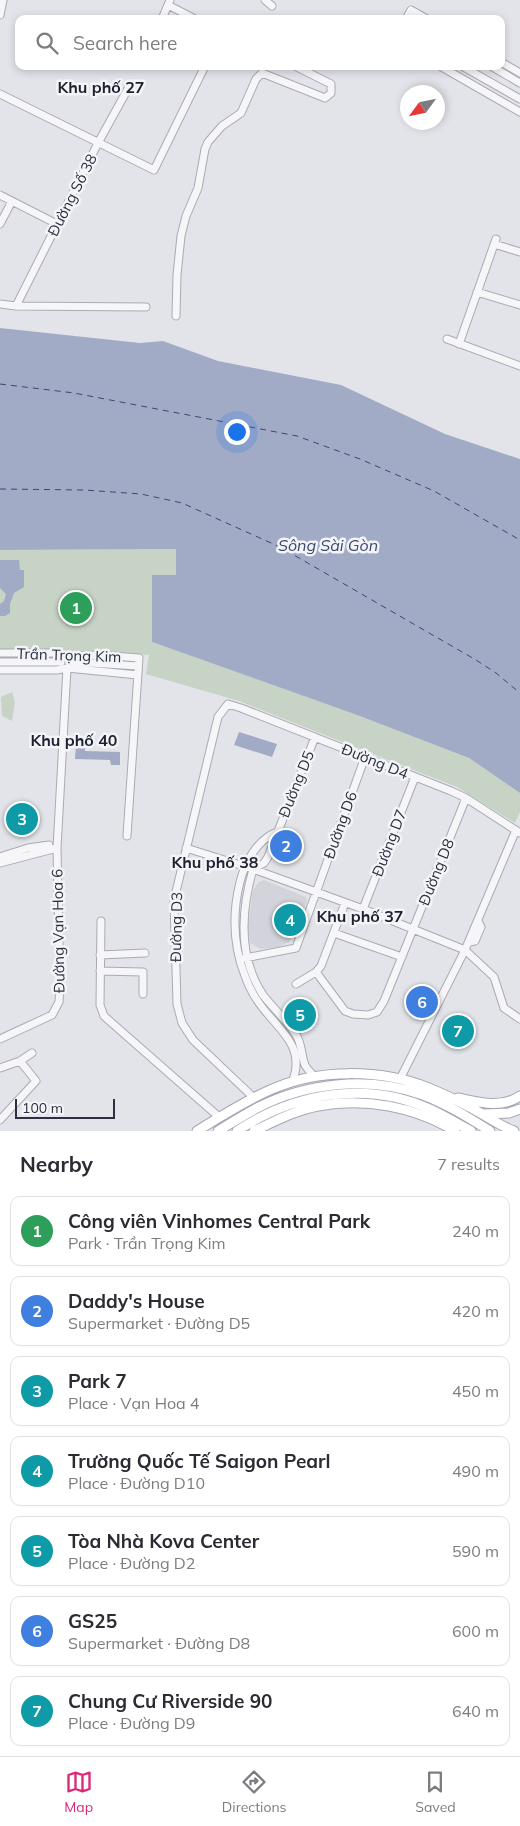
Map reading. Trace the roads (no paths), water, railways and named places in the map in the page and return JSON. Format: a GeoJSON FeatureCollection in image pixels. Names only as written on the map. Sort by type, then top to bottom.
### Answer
{"type":"FeatureCollection","features":[{"type":"Feature","properties":{"kind":"main road"},"geometry":{"type":"LineString","coordinates":[[198,1131],[271,1089],[315,1077],[343,1074],[369,1075],[415,1083],[444,1095],[514,1131]]}},
{"type":"Feature","properties":{"kind":"main road"},"geometry":{"type":"LineString","coordinates":[[218,1131],[257,1108],[291,1094],[326,1086],[358,1084],[395,1088],[423,1096],[443,1104],[490,1131]]}},
{"type":"Feature","properties":{"kind":"main road"},"geometry":{"type":"LineString","coordinates":[[237,1131],[274,1110],[302,1100],[321,1096],[356,1093],[373,1094],[410,1102],[430,1109],[471,1131]]}},
{"type":"Feature","properties":{"kind":"main road"},"geometry":{"type":"LineString","coordinates":[[444,1095],[498,1104],[511,1102],[520,1096]]}},
{"type":"Feature","properties":{"kind":"main road"},"geometry":{"type":"LineString","coordinates":[[254,1131],[276,1120],[311,1108],[355,1103],[398,1108],[431,1118],[456,1131]]}},
{"type":"Feature","properties":{"kind":"main road"},"geometry":{"type":"LineString","coordinates":[[483,1114],[509,1113],[520,1109]]}},
{"type":"Feature","properties":{"kind":"main road"},"geometry":{"type":"LineString","coordinates":[[219,1118],[228,1125]]}},
{"type":"Feature","properties":{"kind":"street"},"geometry":{"type":"LineString","coordinates":[[0,15],[3,0]]}},
{"type":"Feature","properties":{"kind":"street"},"geometry":{"type":"LineString","coordinates":[[266,0],[272,6]]}},
{"type":"Feature","properties":{"kind":"street"},"geometry":{"type":"LineString","coordinates":[[164,15],[169,3],[188,15]]}},
{"type":"Feature","properties":{"kind":"street"},"geometry":{"type":"LineString","coordinates":[[409,15],[412,10],[420,15]]}},
{"type":"Feature","properties":{"kind":"street"},"geometry":{"type":"LineString","coordinates":[[505,64],[520,73]]}},
{"type":"Feature","properties":{"kind":"street"},"geometry":{"type":"LineString","coordinates":[[0,94],[154,170],[202,70]]}},
{"type":"Feature","properties":{"kind":"street"},"geometry":{"type":"LineString","coordinates":[[176,316],[177,275],[181,236],[186,216],[198,188],[205,149],[208,142],[222,126],[241,113],[256,79],[262,70]]}},
{"type":"Feature","properties":{"kind":"street"},"geometry":{"type":"LineString","coordinates":[[265,70],[325,98],[331,93],[332,84],[303,70]]}},
{"type":"Feature","properties":{"kind":"street"},"geometry":{"type":"LineString","coordinates":[[447,70],[520,112]]}},
{"type":"Feature","properties":{"kind":"street"},"geometry":{"type":"LineString","coordinates":[[469,70],[520,99]]}},
{"type":"Feature","properties":{"kind":"street"},"geometry":{"type":"LineString","coordinates":[[498,70],[520,83]]}},
{"type":"Feature","properties":{"kind":"street","name":"Đường Số 38"},"geometry":{"type":"LineString","coordinates":[[16,306],[98,143],[130,85]]}},
{"type":"Feature","properties":{"kind":"street"},"geometry":{"type":"LineString","coordinates":[[0,195],[57,224]]}},
{"type":"Feature","properties":{"kind":"street"},"geometry":{"type":"LineString","coordinates":[[0,224],[12,201]]}},
{"type":"Feature","properties":{"kind":"street"},"geometry":{"type":"LineString","coordinates":[[460,344],[495,242],[520,252]]}},
{"type":"Feature","properties":{"kind":"street"},"geometry":{"type":"LineString","coordinates":[[477,292],[520,305]]}},
{"type":"Feature","properties":{"kind":"street"},"geometry":{"type":"LineString","coordinates":[[0,304],[16,306],[146,306]]}},
{"type":"Feature","properties":{"kind":"street"},"geometry":{"type":"LineString","coordinates":[[447,340],[520,366]]}},
{"type":"Feature","properties":{"kind":"street","name":"Trần Trọng Kim"},"geometry":{"type":"LineString","coordinates":[[0,653],[58,653],[68,656],[100,654],[139,658],[138,666],[74,662]]}},
{"type":"Feature","properties":{"kind":"street"},"geometry":{"type":"LineString","coordinates":[[68,656],[73,658],[74,662],[68,668],[62,666],[61,662],[64,657],[68,656]]}},
{"type":"Feature","properties":{"kind":"street","name":"Trần Trọng Kim"},"geometry":{"type":"LineString","coordinates":[[0,662],[61,662]]}},
{"type":"Feature","properties":{"kind":"street"},"geometry":{"type":"LineString","coordinates":[[127,836],[138,666]]}},
{"type":"Feature","properties":{"kind":"street","name":"Trần Trọng Kim"},"geometry":{"type":"LineString","coordinates":[[0,670],[57,670],[68,668],[138,674]]}},
{"type":"Feature","properties":{"kind":"street","name":"Đường Vạn Hoa 6"},"geometry":{"type":"LineString","coordinates":[[0,1039],[52,1015],[59,1002],[57,846],[68,668]]}},
{"type":"Feature","properties":{"kind":"street","name":"Đường D4"},"geometry":{"type":"LineString","coordinates":[[228,704],[466,798],[518,832]]}},
{"type":"Feature","properties":{"kind":"street","name":"Đường D3"},"geometry":{"type":"LineString","coordinates":[[228,704],[218,717],[174,900],[177,1004],[182,1023],[193,1040],[254,1098]]}},
{"type":"Feature","properties":{"kind":"street","name":"Đường D5"},"geometry":{"type":"LineString","coordinates":[[253,869],[264,863],[315,737]]}},
{"type":"Feature","properties":{"kind":"street","name":"Đường D6"},"geometry":{"type":"LineString","coordinates":[[243,959],[296,948],[365,757]]}},
{"type":"Feature","properties":{"kind":"street","name":"Đường D7"},"geometry":{"type":"LineString","coordinates":[[363,910],[415,777]]}},
{"type":"Feature","properties":{"kind":"street","name":"Đường D8"},"geometry":{"type":"LineString","coordinates":[[316,972],[344,1011],[353,1014],[373,1014],[377,1012],[384,1001],[466,798]]}},
{"type":"Feature","properties":{"kind":"street","name":"Đường D5"},"geometry":{"type":"LineString","coordinates":[[244,866],[258,846],[277,832]]}},
{"type":"Feature","properties":{"kind":"street"},"geometry":{"type":"LineString","coordinates":[[400,1079],[469,942],[518,832]]}},
{"type":"Feature","properties":{"kind":"street"},"geometry":{"type":"LineString","coordinates":[[0,857],[28,848],[57,846]]}},
{"type":"Feature","properties":{"kind":"street"},"geometry":{"type":"LineString","coordinates":[[0,863],[57,846]]}},
{"type":"Feature","properties":{"kind":"street"},"geometry":{"type":"LineString","coordinates":[[186,848],[253,869],[465,950],[494,977],[504,1008],[520,1019]]}},
{"type":"Feature","properties":{"kind":"street"},"geometry":{"type":"LineString","coordinates":[[244,866],[234,911],[234,927],[243,959],[294,1052],[298,1070],[292,1082]]}},
{"type":"Feature","properties":{"kind":"street"},"geometry":{"type":"LineString","coordinates":[[243,959],[244,912],[253,869]]}},
{"type":"Feature","properties":{"kind":"street"},"geometry":{"type":"LineString","coordinates":[[296,984],[316,972],[321,966],[345,903]]}},
{"type":"Feature","properties":{"kind":"street"},"geometry":{"type":"LineString","coordinates":[[101,921],[100,1005],[104,1016],[219,1118]]}},
{"type":"Feature","properties":{"kind":"street"},"geometry":{"type":"LineString","coordinates":[[334,933],[402,957]]}},
{"type":"Feature","properties":{"kind":"street"},"geometry":{"type":"LineString","coordinates":[[100,955],[145,953]]}},
{"type":"Feature","properties":{"kind":"street"},"geometry":{"type":"LineString","coordinates":[[100,971],[146,971],[143,994]]}},
{"type":"Feature","properties":{"kind":"street"},"geometry":{"type":"LineString","coordinates":[[274,1015],[297,1034],[305,1066],[315,1077]]}},
{"type":"Feature","properties":{"kind":"street"},"geometry":{"type":"LineString","coordinates":[[0,1068],[20,1061],[32,1052]]}},
{"type":"Feature","properties":{"kind":"street"},"geometry":{"type":"LineString","coordinates":[[0,1120],[36,1081],[20,1061]]}},
{"type":"Feature","properties":{"kind":"water","name":"Sông Sài Gòn"},"geometry":{"type":"Polygon","coordinates":[[[0,328],[140,343],[163,341],[218,361],[341,385],[445,434],[520,459],[520,793],[469,758],[357,715],[152,642],[152,575],[176,575],[176,549],[0,550],[0,328]]]}},
{"type":"Feature","properties":{"kind":"water"},"geometry":{"type":"Polygon","coordinates":[[[0,560],[19,560],[20,570],[24,570],[24,587],[14,593],[10,604],[10,613],[5,616],[0,616],[0,604],[4,601],[6,594],[0,588],[0,560]]]}},
{"type":"Feature","properties":{"kind":"water"},"geometry":{"type":"Polygon","coordinates":[[[239,732],[277,744],[272,757],[234,745],[239,732]]]}},
{"type":"Feature","properties":{"kind":"water"},"geometry":{"type":"Polygon","coordinates":[[[76,744],[85,744],[85,751],[120,752],[120,765],[111,765],[110,760],[75,759],[76,744]]]}},
{"type":"Feature","properties":{"kind":"place","name":"Công viên Vinhomes Central Park"},"geometry":{"type":"Point","coordinates":[76,608]}},
{"type":"Feature","properties":{"kind":"place","name":"Park 7"},"geometry":{"type":"Point","coordinates":[22,819]}},
{"type":"Feature","properties":{"kind":"place","name":"Daddy's House"},"geometry":{"type":"Point","coordinates":[286,846]}},
{"type":"Feature","properties":{"kind":"place","name":"Trường Quốc Tế Saigon Pearl"},"geometry":{"type":"Point","coordinates":[290,920]}},
{"type":"Feature","properties":{"kind":"place","name":"GS25"},"geometry":{"type":"Point","coordinates":[422,1002]}},
{"type":"Feature","properties":{"kind":"place","name":"Tòa Nhà Kova Center"},"geometry":{"type":"Point","coordinates":[300,1015]}},
{"type":"Feature","properties":{"kind":"place","name":"Chung Cư Riverside 90"},"geometry":{"type":"Point","coordinates":[458,1031]}},
{"type":"Feature","properties":{"kind":"district","name":"Khu phố 27"},"geometry":{"type":"Point","coordinates":[101,87]}},
{"type":"Feature","properties":{"kind":"district","name":"Khu phố 40"},"geometry":{"type":"Point","coordinates":[74,740]}},
{"type":"Feature","properties":{"kind":"district","name":"Khu phố 38"},"geometry":{"type":"Point","coordinates":[215,862]}},
{"type":"Feature","properties":{"kind":"district","name":"Khu phố 37"},"geometry":{"type":"Point","coordinates":[360,916]}}]}
